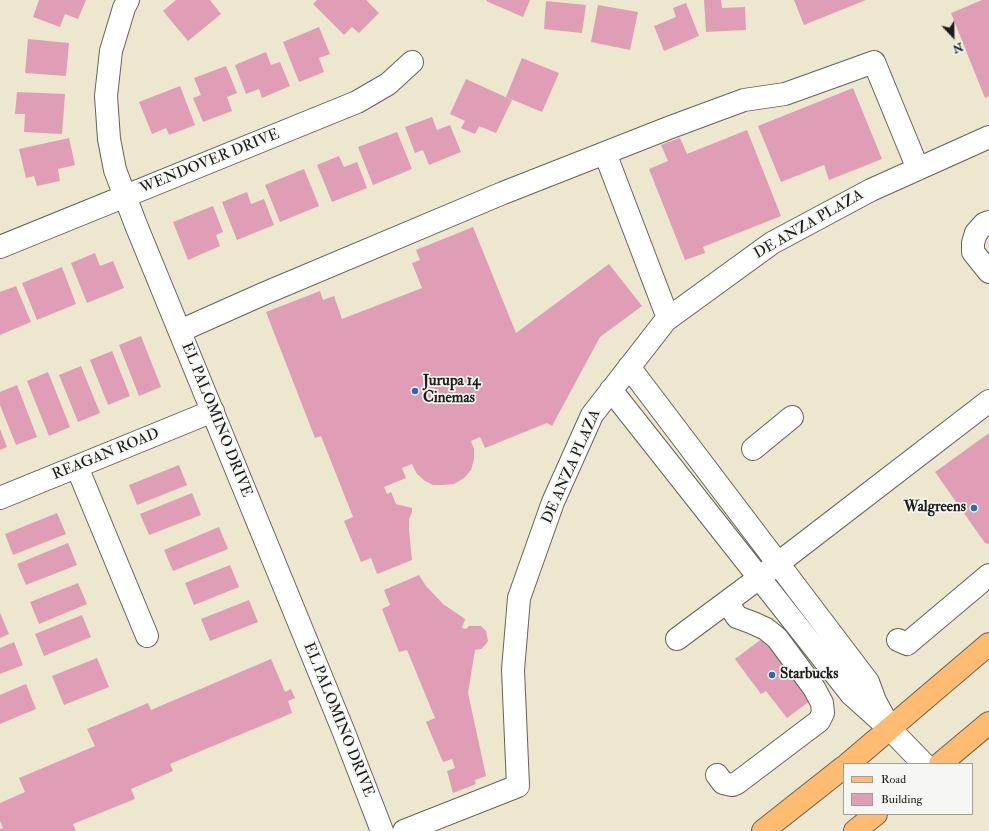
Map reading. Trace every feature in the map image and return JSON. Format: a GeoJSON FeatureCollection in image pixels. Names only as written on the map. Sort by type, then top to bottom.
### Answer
{"type":"FeatureCollection","features":[{"type":"Feature","properties":{"kind":"main road"},"geometry":{"type":"LineString","coordinates":[[849,763],[989,644]]}},
{"type":"Feature","properties":{"kind":"main road"},"geometry":{"type":"LineString","coordinates":[[941,763],[989,723]]}},
{"type":"Feature","properties":{"kind":"main road"},"geometry":{"type":"LineString","coordinates":[[763,831],[843,768]]}},
{"type":"Feature","properties":{"kind":"main road"},"geometry":{"type":"LineString","coordinates":[[855,831],[875,815]]}},
{"type":"Feature","properties":{"kind":"street","name":"EL PALOMINO DRIVE"},"geometry":{"type":"LineString","coordinates":[[128,0],[124,8],[112,51],[106,96],[109,139],[115,170],[136,225],[343,730],[382,831]]}},
{"type":"Feature","properties":{"kind":"street","name":"WENDOVER DRIVE"},"geometry":{"type":"LineString","coordinates":[[0,247],[357,102],[388,84],[412,62]]}},
{"type":"Feature","properties":{"kind":"street"},"geometry":{"type":"LineString","coordinates":[[180,331],[503,193],[605,153],[744,100],[785,94],[874,62],[918,168]]}},
{"type":"Feature","properties":{"kind":"street","name":"DE ANZA PLAZA"},"geometry":{"type":"LineString","coordinates":[[404,831],[518,786],[513,670],[519,598],[553,502],[586,427],[611,390],[668,318],[772,243],[870,190],[989,137]]}},
{"type":"Feature","properties":{"kind":"street"},"geometry":{"type":"LineString","coordinates":[[605,153],[668,318]]}},
{"type":"Feature","properties":{"kind":"street"},"geometry":{"type":"LineString","coordinates":[[989,222],[984,224],[976,233],[973,243],[973,252],[989,272]]}},
{"type":"Feature","properties":{"kind":"street"},"geometry":{"type":"LineString","coordinates":[[629,367],[868,682],[875,701],[890,729]]}},
{"type":"Feature","properties":{"kind":"street"},"geometry":{"type":"LineString","coordinates":[[611,390],[851,694],[890,729],[923,763]]}},
{"type":"Feature","properties":{"kind":"street"},"geometry":{"type":"LineString","coordinates":[[676,639],[779,564],[989,401]]}},
{"type":"Feature","properties":{"kind":"street","name":"REAGAN ROAD"},"geometry":{"type":"LineString","coordinates":[[0,498],[213,411]]}},
{"type":"Feature","properties":{"kind":"street"},"geometry":{"type":"LineString","coordinates":[[753,449],[792,417]]}},
{"type":"Feature","properties":{"kind":"street"},"geometry":{"type":"LineString","coordinates":[[77,467],[146,636]]}},
{"type":"Feature","properties":{"kind":"street"},"geometry":{"type":"LineString","coordinates":[[898,640],[907,644],[984,579]]}},
{"type":"Feature","properties":{"kind":"street"},"geometry":{"type":"LineString","coordinates":[[716,775],[723,783],[732,785],[737,783],[818,721],[823,713],[822,703],[814,688],[777,638],[766,629],[737,617],[727,602]]}},
{"type":"Feature","properties":{"kind":"building"},"geometry":{"type":"Polygon","coordinates":[[[39,0],[86,0],[78,19],[65,14],[60,27],[33,17],[39,0]]]}},
{"type":"Feature","properties":{"kind":"building"},"geometry":{"type":"Polygon","coordinates":[[[176,0],[210,0],[221,14],[188,41],[163,11],[176,0]]]}},
{"type":"Feature","properties":{"kind":"building"},"geometry":{"type":"Polygon","coordinates":[[[317,0],[366,0],[379,13],[359,33],[352,27],[344,35],[313,4],[317,0]]]}},
{"type":"Feature","properties":{"kind":"building"},"geometry":{"type":"Polygon","coordinates":[[[530,0],[523,17],[486,1],[530,0]]]}},
{"type":"Feature","properties":{"kind":"building"},"geometry":{"type":"Polygon","coordinates":[[[704,0],[721,0],[722,8],[745,7],[746,30],[706,32],[704,0]]]}},
{"type":"Feature","properties":{"kind":"building"},"geometry":{"type":"Polygon","coordinates":[[[794,0],[866,0],[804,25],[794,0]]]}},
{"type":"Feature","properties":{"kind":"building"},"geometry":{"type":"Polygon","coordinates":[[[982,0],[989,0],[989,96],[985,98],[951,13],[982,0]]]}},
{"type":"Feature","properties":{"kind":"building"},"geometry":{"type":"Polygon","coordinates":[[[546,1],[586,5],[582,33],[544,29],[546,1]]]}},
{"type":"Feature","properties":{"kind":"building"},"geometry":{"type":"Polygon","coordinates":[[[686,3],[699,36],[664,51],[654,26],[676,17],[673,8],[686,3]]]}},
{"type":"Feature","properties":{"kind":"building"},"geometry":{"type":"Polygon","coordinates":[[[598,5],[638,12],[630,50],[591,42],[598,5]]]}},
{"type":"Feature","properties":{"kind":"building"},"geometry":{"type":"Polygon","coordinates":[[[319,27],[330,54],[319,58],[324,72],[299,82],[283,42],[319,27]]]}},
{"type":"Feature","properties":{"kind":"building"},"geometry":{"type":"Polygon","coordinates":[[[28,39],[69,43],[66,76],[25,73],[28,39]]]}},
{"type":"Feature","properties":{"kind":"building"},"geometry":{"type":"Polygon","coordinates":[[[266,52],[271,65],[280,62],[290,86],[262,98],[259,89],[246,94],[235,65],[266,52]]]}},
{"type":"Feature","properties":{"kind":"building"},"geometry":{"type":"Polygon","coordinates":[[[522,58],[559,73],[542,112],[506,97],[522,58]]]}},
{"type":"Feature","properties":{"kind":"building"},"geometry":{"type":"Polygon","coordinates":[[[226,66],[237,93],[227,97],[232,111],[203,122],[193,98],[201,95],[194,78],[226,66]]]}},
{"type":"Feature","properties":{"kind":"building"},"geometry":{"type":"Polygon","coordinates":[[[466,79],[512,100],[496,133],[479,126],[475,134],[461,128],[465,121],[450,114],[466,79]]]}},
{"type":"Feature","properties":{"kind":"building"},"geometry":{"type":"Polygon","coordinates":[[[180,86],[195,125],[169,135],[166,128],[152,134],[139,102],[180,86]]]}},
{"type":"Feature","properties":{"kind":"building"},"geometry":{"type":"Polygon","coordinates":[[[853,88],[882,159],[829,180],[824,165],[781,182],[758,126],[853,88]]]}},
{"type":"Feature","properties":{"kind":"building"},"geometry":{"type":"Polygon","coordinates":[[[17,92],[65,94],[62,134],[24,132],[25,114],[15,114],[17,92]]]}},
{"type":"Feature","properties":{"kind":"building"},"geometry":{"type":"Polygon","coordinates":[[[432,117],[437,130],[450,125],[461,152],[429,165],[423,150],[415,153],[405,127],[432,117]]]}},
{"type":"Feature","properties":{"kind":"building"},"geometry":{"type":"Polygon","coordinates":[[[747,130],[781,216],[703,247],[705,253],[685,260],[649,169],[668,161],[661,145],[680,138],[687,154],[747,130]]]}},
{"type":"Feature","properties":{"kind":"building"},"geometry":{"type":"Polygon","coordinates":[[[397,132],[412,169],[373,185],[358,147],[397,132]]]}},
{"type":"Feature","properties":{"kind":"building"},"geometry":{"type":"Polygon","coordinates":[[[69,138],[75,165],[58,169],[60,181],[37,186],[34,176],[26,178],[19,149],[69,138]]]}},
{"type":"Feature","properties":{"kind":"building"},"geometry":{"type":"Polygon","coordinates":[[[339,156],[344,167],[357,162],[367,188],[332,202],[317,165],[339,156]]]}},
{"type":"Feature","properties":{"kind":"building"},"geometry":{"type":"Polygon","coordinates":[[[304,169],[319,206],[280,222],[265,185],[304,169]]]}},
{"type":"Feature","properties":{"kind":"building"},"geometry":{"type":"Polygon","coordinates":[[[247,192],[251,204],[264,199],[274,225],[237,240],[222,202],[247,192]]]}},
{"type":"Feature","properties":{"kind":"building"},"geometry":{"type":"Polygon","coordinates":[[[213,206],[223,232],[216,235],[220,246],[188,260],[173,222],[213,206]]]}},
{"type":"Feature","properties":{"kind":"building","name":"Jurupa 14 Cinemas"},"geometry":{"type":"Polygon","coordinates":[[[473,227],[516,333],[609,264],[642,306],[600,337],[552,426],[547,423],[485,448],[480,437],[471,441],[474,449],[474,459],[471,470],[464,478],[454,484],[433,485],[425,481],[417,474],[412,464],[402,468],[406,478],[384,487],[387,494],[391,492],[396,504],[412,508],[409,519],[409,530],[412,560],[377,574],[371,558],[361,562],[344,521],[353,517],[321,436],[315,438],[266,312],[320,291],[323,300],[334,296],[342,319],[422,288],[412,263],[420,260],[416,250],[473,227]]]}},
{"type":"Feature","properties":{"kind":"building"},"geometry":{"type":"Polygon","coordinates":[[[95,253],[100,266],[113,261],[124,288],[87,303],[71,263],[95,253]]]}},
{"type":"Feature","properties":{"kind":"building"},"geometry":{"type":"Polygon","coordinates":[[[62,267],[76,304],[37,320],[22,283],[62,267]]]}},
{"type":"Feature","properties":{"kind":"building"},"geometry":{"type":"Polygon","coordinates":[[[16,286],[31,322],[0,335],[0,292],[16,286]]]}},
{"type":"Feature","properties":{"kind":"building"},"geometry":{"type":"Polygon","coordinates":[[[141,336],[161,387],[139,396],[119,345],[141,336]]]}},
{"type":"Feature","properties":{"kind":"building"},"geometry":{"type":"Polygon","coordinates":[[[112,351],[130,396],[108,405],[90,360],[112,351]]]}},
{"type":"Feature","properties":{"kind":"building"},"geometry":{"type":"Polygon","coordinates":[[[81,366],[100,413],[78,422],[59,375],[81,366]]]}},
{"type":"Feature","properties":{"kind":"building"},"geometry":{"type":"Polygon","coordinates":[[[48,372],[70,427],[49,436],[27,381],[48,372]]]}},
{"type":"Feature","properties":{"kind":"building"},"geometry":{"type":"Polygon","coordinates":[[[17,385],[37,437],[16,445],[0,405],[0,392],[17,385]]]}},
{"type":"Feature","properties":{"kind":"building"},"geometry":{"type":"Polygon","coordinates":[[[0,429],[7,447],[0,450],[0,429]]]}},
{"type":"Feature","properties":{"kind":"building","name":"Walgreens"},"geometry":{"type":"Polygon","coordinates":[[[989,433],[989,544],[985,543],[935,472],[989,433]]]}},
{"type":"Feature","properties":{"kind":"building"},"geometry":{"type":"Polygon","coordinates":[[[179,465],[187,485],[137,505],[129,485],[179,465]]]}},
{"type":"Feature","properties":{"kind":"building"},"geometry":{"type":"Polygon","coordinates":[[[192,493],[201,515],[149,535],[140,514],[192,493]]]}},
{"type":"Feature","properties":{"kind":"building"},"geometry":{"type":"Polygon","coordinates":[[[57,513],[66,534],[13,555],[5,534],[57,513]]]}},
{"type":"Feature","properties":{"kind":"building"},"geometry":{"type":"Polygon","coordinates":[[[219,527],[228,549],[173,571],[164,550],[219,527]]]}},
{"type":"Feature","properties":{"kind":"building"},"geometry":{"type":"Polygon","coordinates":[[[68,543],[77,565],[26,585],[17,564],[68,543]]]}},
{"type":"Feature","properties":{"kind":"building"},"geometry":{"type":"Polygon","coordinates":[[[230,565],[239,587],[194,605],[185,583],[230,565]]]}},
{"type":"Feature","properties":{"kind":"building"},"geometry":{"type":"Polygon","coordinates":[[[419,575],[426,586],[443,604],[465,619],[462,628],[466,629],[469,626],[481,626],[486,631],[488,641],[481,649],[475,650],[468,693],[486,776],[475,780],[476,784],[453,793],[447,771],[455,768],[452,759],[443,762],[426,722],[435,718],[407,650],[399,652],[382,609],[390,605],[384,590],[419,575]]]}},
{"type":"Feature","properties":{"kind":"building"},"geometry":{"type":"Polygon","coordinates":[[[78,583],[87,604],[39,624],[30,602],[78,583]]]}},
{"type":"Feature","properties":{"kind":"building"},"geometry":{"type":"Polygon","coordinates":[[[249,600],[258,622],[210,641],[201,619],[249,600]]]}},
{"type":"Feature","properties":{"kind":"building"},"geometry":{"type":"Polygon","coordinates":[[[0,613],[9,634],[0,638],[0,613]]]}},
{"type":"Feature","properties":{"kind":"building"},"geometry":{"type":"Polygon","coordinates":[[[82,615],[91,637],[44,656],[35,634],[82,615]]]}},
{"type":"Feature","properties":{"kind":"building","name":"Starbucks"},"geometry":{"type":"Polygon","coordinates":[[[767,635],[814,698],[787,718],[766,691],[761,694],[735,659],[767,635]]]}},
{"type":"Feature","properties":{"kind":"building"},"geometry":{"type":"Polygon","coordinates":[[[14,642],[23,665],[0,674],[0,648],[14,642]]]}},
{"type":"Feature","properties":{"kind":"building"},"geometry":{"type":"Polygon","coordinates":[[[97,658],[109,687],[64,705],[52,676],[97,658]]]}},
{"type":"Feature","properties":{"kind":"building"},"geometry":{"type":"Polygon","coordinates":[[[271,659],[285,692],[291,689],[295,698],[288,701],[292,713],[170,764],[173,771],[131,789],[135,799],[73,824],[76,831],[0,831],[0,829],[3,828],[0,821],[0,803],[25,792],[19,778],[95,746],[87,729],[148,703],[151,710],[271,659]]]}},
{"type":"Feature","properties":{"kind":"building"},"geometry":{"type":"Polygon","coordinates":[[[26,684],[36,709],[0,724],[0,695],[26,684]]]}},
{"type":"Feature","properties":{"kind":"place","name":"Jurupa 14 Cinemas"},"geometry":{"type":"Point","coordinates":[415,391]}},
{"type":"Feature","properties":{"kind":"place","name":"Walgreens"},"geometry":{"type":"Point","coordinates":[974,508]}},
{"type":"Feature","properties":{"kind":"place","name":"Starbucks"},"geometry":{"type":"Point","coordinates":[772,675]}}]}
